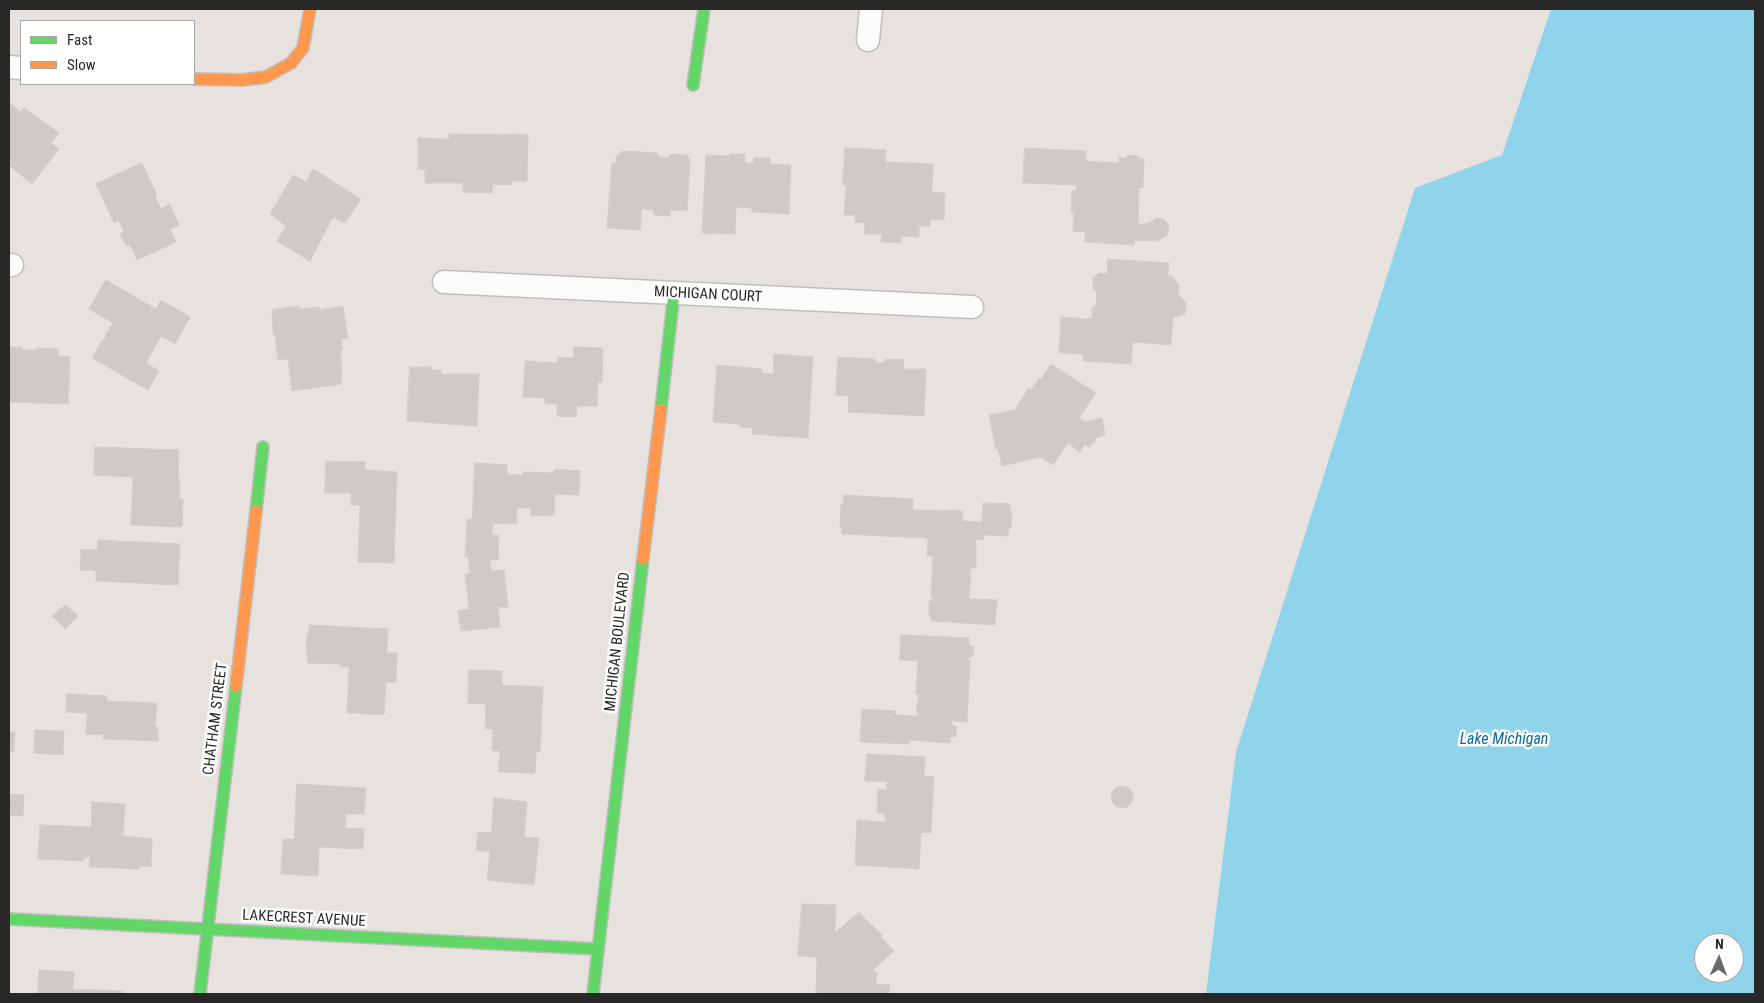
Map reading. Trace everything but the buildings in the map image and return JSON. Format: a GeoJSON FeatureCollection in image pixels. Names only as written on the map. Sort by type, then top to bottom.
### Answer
{"type":"FeatureCollection","features":[{"type":"Feature","properties":{"kind":"street"},"geometry":{"type":"LineString","coordinates":[[195,79],[242,80],[266,77],[291,63],[303,48],[310,9]]}},
{"type":"Feature","properties":{"kind":"street"},"geometry":{"type":"LineString","coordinates":[[693,85],[704,9]]}},
{"type":"Feature","properties":{"kind":"street"},"geometry":{"type":"LineString","coordinates":[[868,40],[871,9]]}},
{"type":"Feature","properties":{"kind":"street","name":"MICHIGAN COURT"},"geometry":{"type":"LineString","coordinates":[[444,282],[972,308]]}},
{"type":"Feature","properties":{"kind":"street","name":"MICHIGAN BOULEVARD"},"geometry":{"type":"LineString","coordinates":[[593,994],[674,293]]}},
{"type":"Feature","properties":{"kind":"street","name":"CHATHAM STREET"},"geometry":{"type":"LineString","coordinates":[[200,994],[263,447]]}},
{"type":"Feature","properties":{"kind":"street","name":"LAKECREST AVENUE"},"geometry":{"type":"LineString","coordinates":[[9,920],[598,950]]}},
{"type":"Feature","properties":{"kind":"water","name":"Lake Michigan"},"geometry":{"type":"Polygon","coordinates":[[[1551,9],[1755,9],[1755,994],[1206,994],[1236,752],[1415,188],[1502,155],[1551,9]]]}},
{"type":"Feature","properties":{"kind":"traffic: fast"},"geometry":{"type":"LineString","coordinates":[[693,85],[704,9]]}},
{"type":"Feature","properties":{"kind":"traffic: fast"},"geometry":{"type":"LineString","coordinates":[[661,409],[674,293]]}},
{"type":"Feature","properties":{"kind":"traffic: fast"},"geometry":{"type":"LineString","coordinates":[[256,511],[263,447]]}},
{"type":"Feature","properties":{"kind":"traffic: fast"},"geometry":{"type":"LineString","coordinates":[[593,994],[643,559]]}},
{"type":"Feature","properties":{"kind":"traffic: fast"},"geometry":{"type":"LineString","coordinates":[[200,994],[236,686]]}},
{"type":"Feature","properties":{"kind":"traffic: fast"},"geometry":{"type":"LineString","coordinates":[[9,919],[598,949]]}},
{"type":"Feature","properties":{"kind":"traffic: slow"},"geometry":{"type":"LineString","coordinates":[[195,79],[242,80],[266,77],[291,63],[303,48],[310,9]]}},
{"type":"Feature","properties":{"kind":"traffic: slow"},"geometry":{"type":"LineString","coordinates":[[643,559],[661,409]]}},
{"type":"Feature","properties":{"kind":"traffic: slow"},"geometry":{"type":"LineString","coordinates":[[236,686],[256,511]]}}]}
